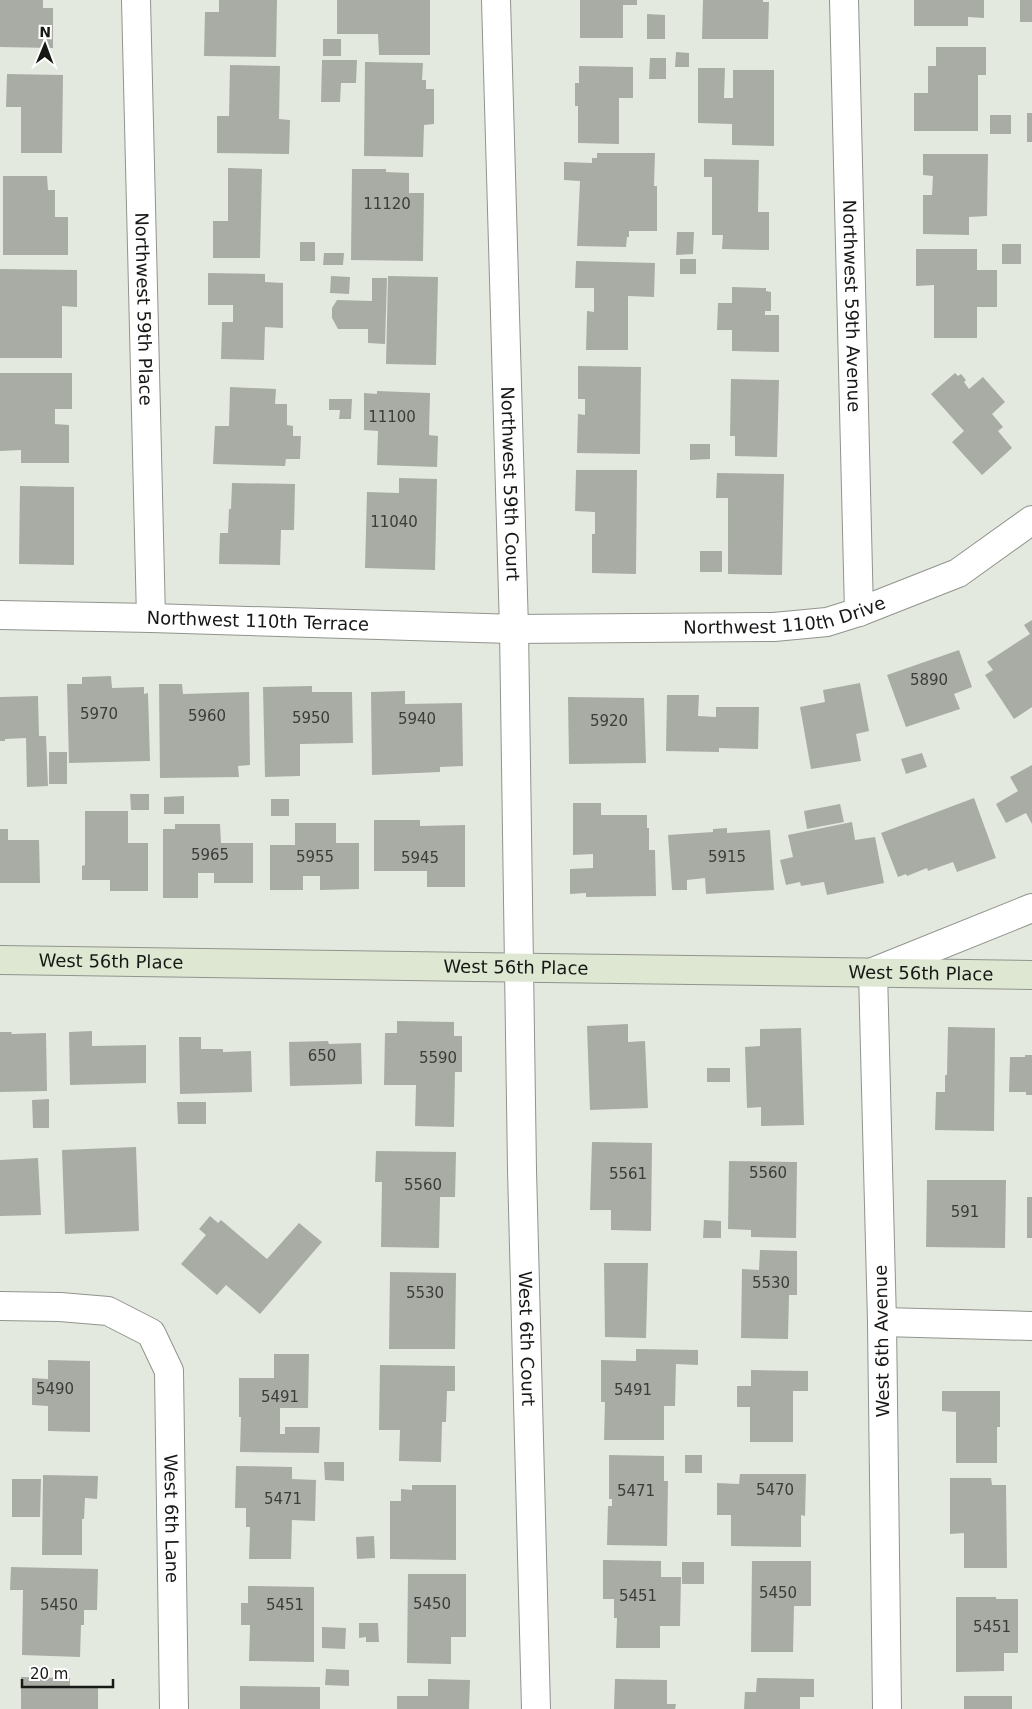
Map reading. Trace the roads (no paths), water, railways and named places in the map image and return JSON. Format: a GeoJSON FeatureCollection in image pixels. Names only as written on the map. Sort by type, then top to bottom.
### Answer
{"type":"FeatureCollection","features":[{"type":"Feature","properties":{"kind":"street","name":"Northwest 59th Place"},"geometry":{"type":"LineString","coordinates":[[136,0],[151,618]]}},
{"type":"Feature","properties":{"kind":"street","name":"Northwest 59th Court"},"geometry":{"type":"LineString","coordinates":[[496,0],[514,629],[519,968]]}},
{"type":"Feature","properties":{"kind":"street","name":"Northwest 59th Avenue"},"geometry":{"type":"LineString","coordinates":[[844,0],[859,612]]}},
{"type":"Feature","properties":{"kind":"street","name":"Northwest 110th Drive"},"geometry":{"type":"LineString","coordinates":[[514,629],[774,627],[827,622],[859,612],[958,573],[1032,520]]}},
{"type":"Feature","properties":{"kind":"street","name":"Northwest 110th Terrace"},"geometry":{"type":"LineString","coordinates":[[0,615],[514,629]]}},
{"type":"Feature","properties":{"kind":"street"},"geometry":{"type":"LineString","coordinates":[[873,972],[1032,908]]}},
{"type":"Feature","properties":{"kind":"street","name":"West 56th Place"},"geometry":{"type":"LineString","coordinates":[[0,960],[1032,975]]}},
{"type":"Feature","properties":{"kind":"street","name":"West 6th Court"},"geometry":{"type":"LineString","coordinates":[[519,968],[536,1709]]}},
{"type":"Feature","properties":{"kind":"street","name":"West 6th Avenue"},"geometry":{"type":"LineString","coordinates":[[873,972],[882,1322],[886,1709]]}},
{"type":"Feature","properties":{"kind":"street","name":"West 6th Lane"},"geometry":{"type":"LineString","coordinates":[[0,1306],[60,1307],[108,1311],[152,1333],[168,1371],[174,1709]]}},
{"type":"Feature","properties":{"kind":"street"},"geometry":{"type":"LineString","coordinates":[[882,1322],[1032,1326]]}}]}
